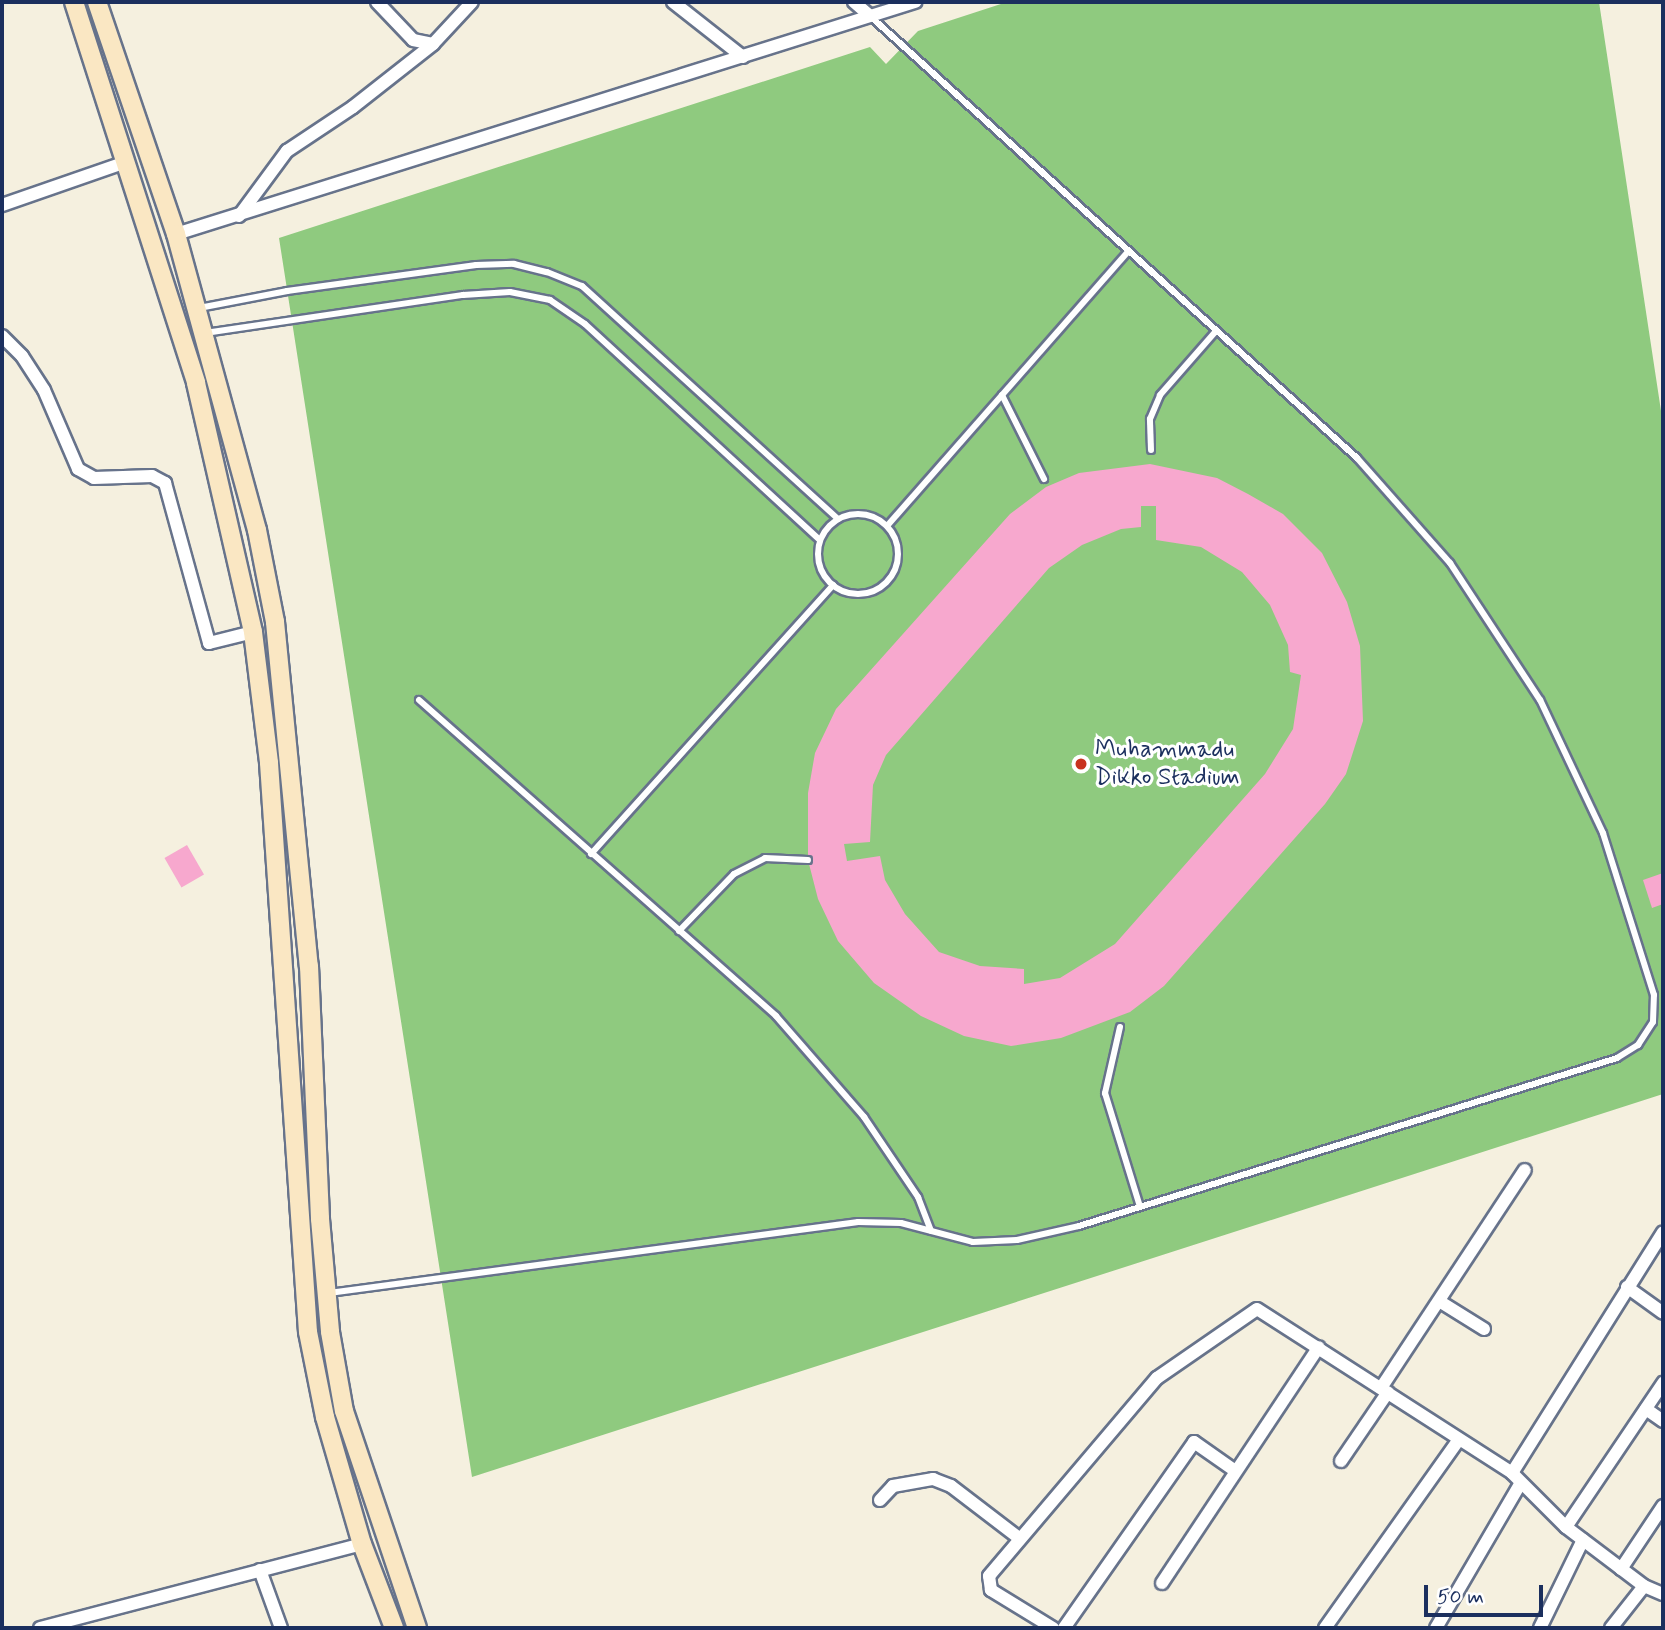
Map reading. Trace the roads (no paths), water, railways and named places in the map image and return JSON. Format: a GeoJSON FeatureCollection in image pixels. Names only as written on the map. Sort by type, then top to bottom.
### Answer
{"type":"FeatureCollection","features":[{"type":"Feature","properties":{"kind":"main road"},"geometry":{"type":"LineString","coordinates":[[74,2],[196,383],[253,632],[269,763],[308,1332],[325,1417],[362,1544],[394,1628]]}},
{"type":"Feature","properties":{"kind":"main road"},"geometry":{"type":"LineString","coordinates":[[97,2],[176,234],[257,530],[275,622],[309,966],[327,1293],[344,1411],[417,1628]]}},
{"type":"Feature","properties":{"kind":"street"},"geometry":{"type":"LineString","coordinates":[[377,2],[413,40],[433,44]]}},
{"type":"Feature","properties":{"kind":"street"},"geometry":{"type":"LineString","coordinates":[[239,217],[287,151],[353,107],[433,44],[472,2]]}},
{"type":"Feature","properties":{"kind":"street"},"geometry":{"type":"LineString","coordinates":[[673,2],[743,57]]}},
{"type":"Feature","properties":{"kind":"street"},"geometry":{"type":"LineString","coordinates":[[854,2],[870,16]]}},
{"type":"Feature","properties":{"kind":"street"},"geometry":{"type":"LineString","coordinates":[[176,234],[239,217],[915,2]]}},
{"type":"Feature","properties":{"kind":"street"},"geometry":{"type":"LineString","coordinates":[[2,205],[127,162]]}},
{"type":"Feature","properties":{"kind":"street"},"geometry":{"type":"LineString","coordinates":[[2,336],[22,356],[44,390],[78,469],[94,478],[152,476],[165,483],[209,643],[253,632]]}},
{"type":"Feature","properties":{"kind":"street"},"geometry":{"type":"LineString","coordinates":[[1341,1461],[1438,1301],[1525,1170]]}},
{"type":"Feature","properties":{"kind":"street"},"geometry":{"type":"LineString","coordinates":[[1436,1628],[1516,1478],[1627,1287],[1663,1232]]}},
{"type":"Feature","properties":{"kind":"street"},"geometry":{"type":"LineString","coordinates":[[1627,1287],[1663,1313]]}},
{"type":"Feature","properties":{"kind":"street"},"geometry":{"type":"LineString","coordinates":[[1438,1301],[1484,1329]]}},
{"type":"Feature","properties":{"kind":"street"},"geometry":{"type":"LineString","coordinates":[[1053,1628],[992,1590],[988,1583],[1018,1538],[1157,1378],[1251,1310],[1265,1312],[1516,1478],[1566,1527],[1644,1586],[1663,1594]]}},
{"type":"Feature","properties":{"kind":"street"},"geometry":{"type":"LineString","coordinates":[[1163,1583],[1234,1471],[1319,1347]]}},
{"type":"Feature","properties":{"kind":"street"},"geometry":{"type":"LineString","coordinates":[[1566,1527],[1663,1383]]}},
{"type":"Feature","properties":{"kind":"street"},"geometry":{"type":"LineString","coordinates":[[1646,1409],[1663,1421]]}},
{"type":"Feature","properties":{"kind":"street"},"geometry":{"type":"LineString","coordinates":[[1325,1628],[1458,1441]]}},
{"type":"Feature","properties":{"kind":"street"},"geometry":{"type":"LineString","coordinates":[[1064,1628],[1194,1442],[1234,1471]]}},
{"type":"Feature","properties":{"kind":"street"},"geometry":{"type":"LineString","coordinates":[[880,1500],[893,1486],[933,1479],[951,1486],[1018,1538]]}},
{"type":"Feature","properties":{"kind":"street"},"geometry":{"type":"LineString","coordinates":[[1621,1569],[1663,1506]]}},
{"type":"Feature","properties":{"kind":"street"},"geometry":{"type":"LineString","coordinates":[[1540,1628],[1583,1540]]}},
{"type":"Feature","properties":{"kind":"street"},"geometry":{"type":"LineString","coordinates":[[40,1628],[362,1544]]}},
{"type":"Feature","properties":{"kind":"street"},"geometry":{"type":"LineString","coordinates":[[260,1570],[281,1628]]}},
{"type":"Feature","properties":{"kind":"street"},"geometry":{"type":"LineString","coordinates":[[1611,1628],[1644,1586]]}},
{"type":"Feature","properties":{"kind":"lane"},"geometry":{"type":"LineString","coordinates":[[327,1293],[802,1227],[901,1223],[973,1242],[1017,1240],[1140,1207],[1617,1058],[1638,1045],[1653,1022],[1654,995],[1603,834],[1540,700],[1450,563],[1357,458],[870,16]]}},
{"type":"Feature","properties":{"kind":"lane"},"geometry":{"type":"LineString","coordinates":[[887,526],[1128,252]]}},
{"type":"Feature","properties":{"kind":"lane"},"geometry":{"type":"LineString","coordinates":[[198,309],[288,291],[476,265],[514,264],[547,272],[582,286],[838,519]]}},
{"type":"Feature","properties":{"kind":"lane"},"geometry":{"type":"LineString","coordinates":[[205,333],[463,295],[510,292],[550,300],[585,324],[820,540]]}},
{"type":"Feature","properties":{"kind":"lane"},"geometry":{"type":"LineString","coordinates":[[1151,450],[1150,419],[1160,395],[1216,331]]}},
{"type":"Feature","properties":{"kind":"lane"},"geometry":{"type":"LineString","coordinates":[[1002,395],[1044,478]]}},
{"type":"Feature","properties":{"kind":"lane"},"geometry":{"type":"LineString","coordinates":[[858,514],[887,526],[898,554],[887,582],[861,594],[833,585],[818,560],[820,540],[838,519],[858,514]]}},
{"type":"Feature","properties":{"kind":"lane"},"geometry":{"type":"LineString","coordinates":[[591,854],[833,585]]}},
{"type":"Feature","properties":{"kind":"lane"},"geometry":{"type":"LineString","coordinates":[[419,700],[776,1016],[828,1072],[918,1197],[931,1231]]}},
{"type":"Feature","properties":{"kind":"lane"},"geometry":{"type":"LineString","coordinates":[[679,931],[734,874],[765,858],[808,860]]}},
{"type":"Feature","properties":{"kind":"lane"},"geometry":{"type":"LineString","coordinates":[[1120,1027],[1105,1093],[1140,1207]]}},
{"type":"Feature","properties":{"kind":"place","name":"Muhammadu Dikko Stadium"},"geometry":{"type":"Point","coordinates":[1081,764]}}]}
